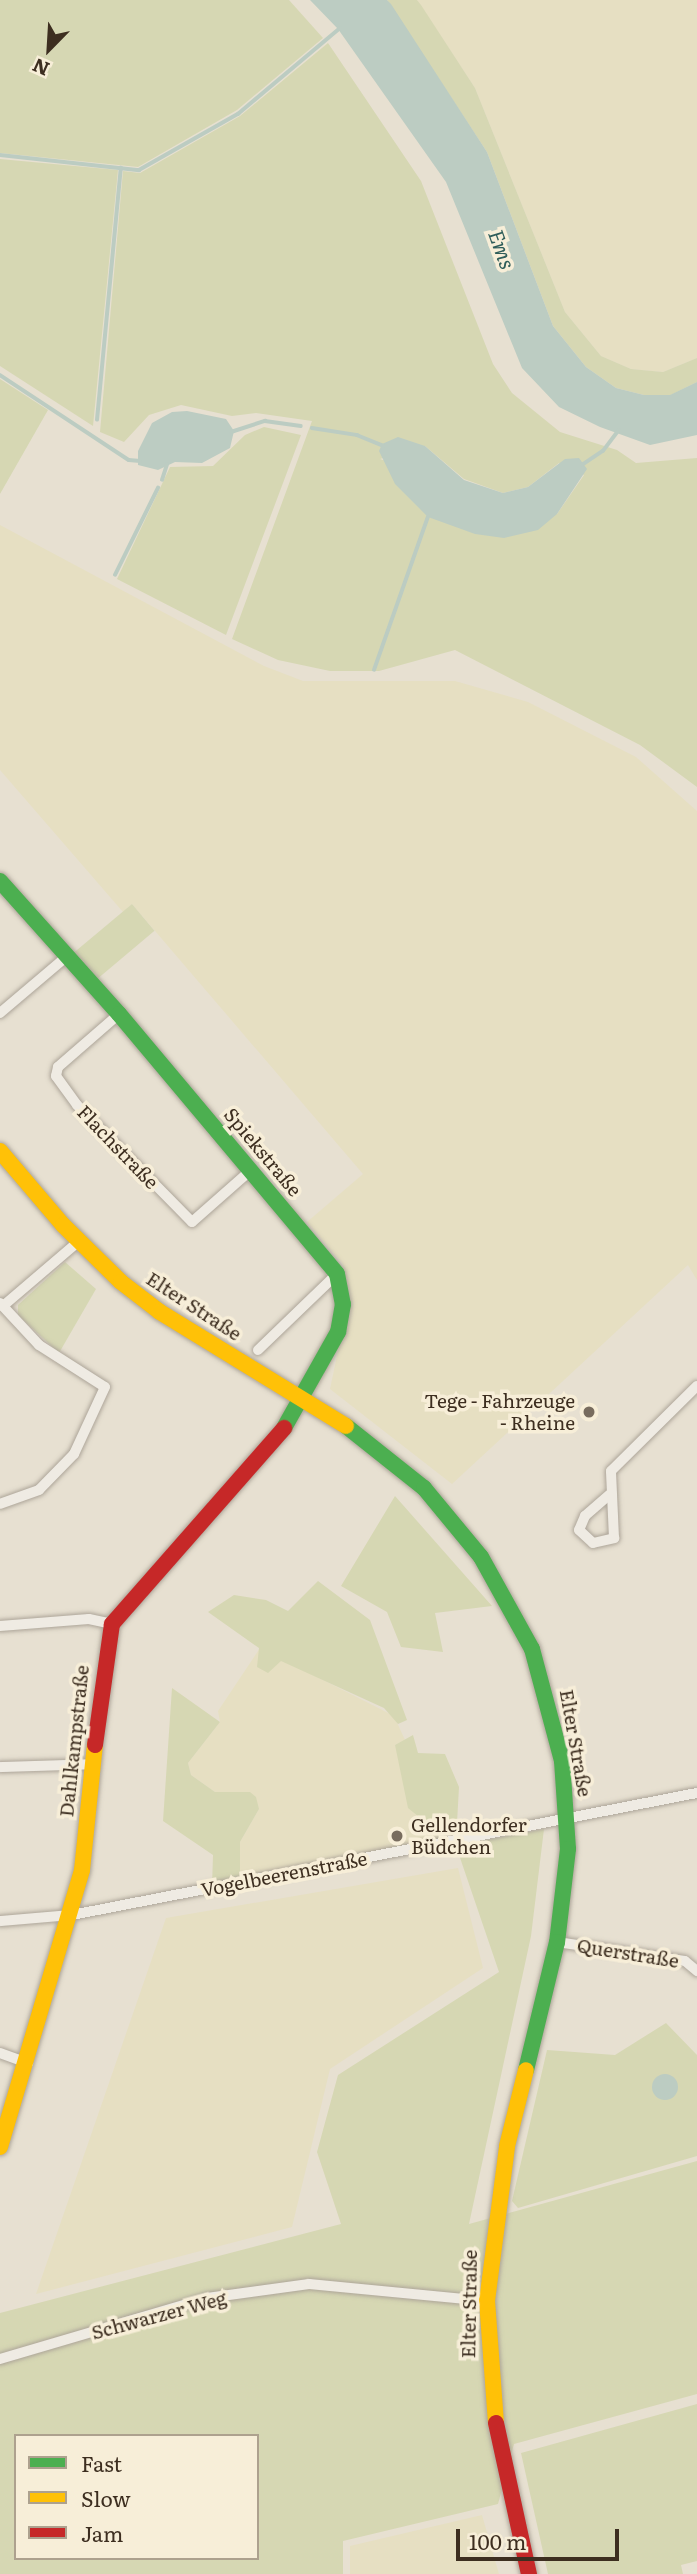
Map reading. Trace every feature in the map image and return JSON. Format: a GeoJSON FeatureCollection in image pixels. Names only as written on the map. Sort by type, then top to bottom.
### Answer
{"type":"FeatureCollection","features":[{"type":"Feature","properties":{"kind":"main road","name":"Spiekstraße"},"geometry":{"type":"LineString","coordinates":[[0,881],[119,1014],[337,1274]]}},
{"type":"Feature","properties":{"kind":"main road","name":"Elter Straße"},"geometry":{"type":"LineString","coordinates":[[0,1152],[79,1241],[121,1282],[160,1312],[387,1454],[424,1488],[500,1586],[543,1680],[562,1761],[567,1819],[557,1942],[507,2146],[487,2301],[491,2403],[529,2574]]}},
{"type":"Feature","properties":{"kind":"main road"},"geometry":{"type":"LineString","coordinates":[[112,1624],[281,1433],[303,1399],[338,1332],[343,1304],[337,1274]]}},
{"type":"Feature","properties":{"kind":"main road","name":"Dahlkampstraße"},"geometry":{"type":"LineString","coordinates":[[0,2147],[72,1915],[82,1870],[112,1624]]}},
{"type":"Feature","properties":{"kind":"street"},"geometry":{"type":"LineString","coordinates":[[0,1013],[66,957]]}},
{"type":"Feature","properties":{"kind":"street","name":"Flachstraße"},"geometry":{"type":"LineString","coordinates":[[119,1014],[58,1067],[56,1076],[77,1105],[192,1222],[251,1170]]}},
{"type":"Feature","properties":{"kind":"street"},"geometry":{"type":"LineString","coordinates":[[0,1504],[39,1490],[74,1454],[105,1387],[39,1345],[1,1304],[79,1241]]}},
{"type":"Feature","properties":{"kind":"street"},"geometry":{"type":"LineString","coordinates":[[258,1350],[337,1274]]}},
{"type":"Feature","properties":{"kind":"street"},"geometry":{"type":"LineString","coordinates":[[609,1496],[611,1471],[697,1386]]}},
{"type":"Feature","properties":{"kind":"street"},"geometry":{"type":"LineString","coordinates":[[0,1626],[89,1619],[112,1624]]}},
{"type":"Feature","properties":{"kind":"street"},"geometry":{"type":"LineString","coordinates":[[0,1767],[93,1764]]}},
{"type":"Feature","properties":{"kind":"street","name":"Vogelbeerenstraße"},"geometry":{"type":"LineString","coordinates":[[0,1921],[72,1915],[697,1793]]}},
{"type":"Feature","properties":{"kind":"street","name":"Querstraße"},"geometry":{"type":"LineString","coordinates":[[557,1942],[685,1961],[697,1971]]}},
{"type":"Feature","properties":{"kind":"street"},"geometry":{"type":"LineString","coordinates":[[0,2053],[28,2063]]}},
{"type":"Feature","properties":{"kind":"street","name":"Schwarzer Weg"},"geometry":{"type":"LineString","coordinates":[[0,2359],[207,2298],[309,2284],[487,2301]]}},
{"type":"Feature","properties":{"kind":"shaded area"},"geometry":{"type":"Polygon","coordinates":[[[417,0],[697,0],[697,358],[663,372],[631,369],[601,356],[565,312],[475,88],[417,0]]]}},
{"type":"Feature","properties":{"kind":"shaded area"},"geometry":{"type":"Polygon","coordinates":[[[0,525],[264,666],[303,681],[455,681],[528,702],[636,757],[697,811],[697,1280],[688,1265],[452,1484],[330,1389],[348,1303],[343,1264],[307,1222],[363,1174],[132,904],[123,912],[0,770],[0,525]]]}},
{"type":"Feature","properties":{"kind":"shaded area"},"geometry":{"type":"Polygon","coordinates":[[[260,1648],[394,1716],[405,1740],[395,1745],[445,1838],[240,1880],[240,1842],[259,1809],[215,1792],[191,1775],[188,1763],[220,1722],[218,1711],[260,1648]]]}},
{"type":"Feature","properties":{"kind":"shaded area"},"geometry":{"type":"Polygon","coordinates":[[[458,1868],[483,1968],[330,2069],[292,2227],[36,2294],[166,1918],[458,1868]]]}},
{"type":"Feature","properties":{"kind":"shaded area"},"geometry":{"type":"Polygon","coordinates":[[[482,2515],[499,2574],[350,2574],[350,2546],[482,2515]]]}},
{"type":"Feature","properties":{"kind":"green space"},"geometry":{"type":"Polygon","coordinates":[[[0,0],[289,0],[323,38],[237,110],[138,167],[0,153],[0,0]]]}},
{"type":"Feature","properties":{"kind":"green space"},"geometry":{"type":"Polygon","coordinates":[[[387,0],[417,0],[475,88],[565,312],[601,356],[631,369],[663,372],[697,358],[697,382],[671,395],[644,395],[616,388],[586,367],[553,326],[487,152],[387,0]]]}},
{"type":"Feature","properties":{"kind":"green space"},"geometry":{"type":"Polygon","coordinates":[[[328,43],[421,181],[493,364],[512,393],[560,432],[617,450],[636,463],[697,458],[697,787],[640,745],[455,650],[379,671],[330,671],[278,660],[232,639],[312,421],[256,413],[232,416],[181,405],[149,415],[124,442],[100,432],[123,171],[140,173],[240,116],[328,43]],[[425,446],[380,459],[557,514],[584,475],[559,463],[528,487],[503,493],[464,479],[425,446]]]}},
{"type":"Feature","properties":{"kind":"green space"},"geometry":{"type":"Polygon","coordinates":[[[0,159],[118,170],[93,426],[0,366],[0,159]]]}},
{"type":"Feature","properties":{"kind":"green space"},"geometry":{"type":"Polygon","coordinates":[[[0,379],[48,410],[0,494],[0,379]]]}},
{"type":"Feature","properties":{"kind":"green space"},"geometry":{"type":"Polygon","coordinates":[[[264,427],[301,435],[226,635],[117,579],[170,467],[213,466],[245,435],[264,427]]]}},
{"type":"Feature","properties":{"kind":"green space"},"geometry":{"type":"Polygon","coordinates":[[[132,904],[154,931],[96,980],[74,953],[132,904]]]}},
{"type":"Feature","properties":{"kind":"green space"},"geometry":{"type":"Polygon","coordinates":[[[65,1262],[96,1289],[59,1353],[18,1315],[18,1305],[65,1262]]]}},
{"type":"Feature","properties":{"kind":"green space"},"geometry":{"type":"Polygon","coordinates":[[[395,1496],[492,1606],[435,1613],[443,1652],[401,1647],[387,1612],[341,1586],[395,1496]]]}},
{"type":"Feature","properties":{"kind":"green space"},"geometry":{"type":"Polygon","coordinates":[[[318,1581],[370,1620],[407,1720],[398,1724],[384,1708],[281,1661],[268,1673],[257,1667],[259,1648],[208,1612],[234,1595],[266,1600],[288,1611],[318,1581]]]}},
{"type":"Feature","properties":{"kind":"green space"},"geometry":{"type":"Polygon","coordinates":[[[172,1688],[220,1722],[188,1763],[191,1775],[215,1792],[250,1792],[256,1797],[259,1809],[240,1842],[240,1880],[212,1886],[213,1855],[163,1821],[172,1688]]]}},
{"type":"Feature","properties":{"kind":"green space"},"geometry":{"type":"Polygon","coordinates":[[[413,1735],[418,1753],[445,1754],[459,1787],[457,1823],[445,1838],[408,1808],[395,1745],[413,1735]]]}},
{"type":"Feature","properties":{"kind":"green space"},"geometry":{"type":"Polygon","coordinates":[[[544,1829],[531,1936],[469,2224],[697,2161],[697,2394],[514,2444],[498,2504],[343,2541],[343,2574],[0,2574],[0,2313],[341,2224],[317,2152],[338,2075],[499,1972],[456,1846],[544,1829]]]}},
{"type":"Feature","properties":{"kind":"green space"},"geometry":{"type":"Polygon","coordinates":[[[666,2023],[697,2055],[697,2156],[518,2208],[512,2201],[547,2050],[615,2055],[666,2023]]]}},
{"type":"Feature","properties":{"kind":"green space"},"geometry":{"type":"Polygon","coordinates":[[[697,2404],[697,2561],[681,2565],[683,2574],[548,2574],[521,2453],[697,2404]]]}},
{"type":"Feature","properties":{"kind":"water","name":"Ems"},"geometry":{"type":"Polygon","coordinates":[[[310,0],[387,0],[391,4],[487,152],[553,326],[586,367],[616,388],[644,395],[670,395],[697,382],[697,435],[650,445],[600,427],[559,407],[522,368],[446,182],[338,29],[310,0]]]}},
{"type":"Feature","properties":{"kind":"water"},"geometry":{"type":"Polygon","coordinates":[[[187,411],[226,419],[234,431],[230,448],[202,463],[175,462],[158,470],[138,465],[138,451],[152,423],[172,412],[187,411]]]}},
{"type":"Feature","properties":{"kind":"water"},"geometry":{"type":"Polygon","coordinates":[[[398,437],[425,446],[464,480],[503,493],[528,487],[565,459],[579,458],[587,469],[557,514],[538,530],[504,538],[475,534],[428,517],[395,484],[379,451],[382,444],[398,437]]]}},
{"type":"Feature","properties":{"kind":"water"},"geometry":{"type":"Polygon","coordinates":[[[665,2074],[674,2078],[678,2087],[674,2096],[665,2100],[656,2096],[652,2087],[656,2078],[665,2074]]]}},
{"type":"Feature","properties":{"kind":"waterway"},"geometry":{"type":"LineString","coordinates":[[0,155],[139,170],[238,114],[340,28]]}},
{"type":"Feature","properties":{"kind":"waterway"},"geometry":{"type":"LineString","coordinates":[[97,420],[121,168]]}},
{"type":"Feature","properties":{"kind":"waterway"},"geometry":{"type":"LineString","coordinates":[[0,375],[129,460],[140,461]]}},
{"type":"Feature","properties":{"kind":"waterway"},"geometry":{"type":"LineString","coordinates":[[231,432],[265,421],[301,426]]}},
{"type":"Feature","properties":{"kind":"waterway"},"geometry":{"type":"LineString","coordinates":[[312,428],[357,435],[384,446]]}},
{"type":"Feature","properties":{"kind":"waterway"},"geometry":{"type":"LineString","coordinates":[[582,465],[603,451],[619,430]]}},
{"type":"Feature","properties":{"kind":"waterway"},"geometry":{"type":"LineString","coordinates":[[162,480],[167,465]]}},
{"type":"Feature","properties":{"kind":"waterway"},"geometry":{"type":"LineString","coordinates":[[115,575],[158,488]]}},
{"type":"Feature","properties":{"kind":"waterway"},"geometry":{"type":"LineString","coordinates":[[374,670],[428,517]]}},
{"type":"Feature","properties":{"kind":"traffic: fast"},"geometry":{"type":"LineString","coordinates":[[0,881],[119,1014],[337,1274],[343,1304],[338,1332],[284,1428]]}},
{"type":"Feature","properties":{"kind":"traffic: fast"},"geometry":{"type":"LineString","coordinates":[[346,1426],[424,1488],[481,1557],[532,1649],[562,1761],[568,1849],[557,1942],[526,2070]]}},
{"type":"Feature","properties":{"kind":"traffic: slow"},"geometry":{"type":"LineString","coordinates":[[0,1151],[63,1225],[121,1282],[160,1312],[346,1426]]}},
{"type":"Feature","properties":{"kind":"traffic: slow"},"geometry":{"type":"LineString","coordinates":[[0,2147],[82,1870],[95,1745]]}},
{"type":"Feature","properties":{"kind":"traffic: slow"},"geometry":{"type":"LineString","coordinates":[[496,2423],[487,2301],[507,2146],[526,2070]]}},
{"type":"Feature","properties":{"kind":"traffic: jam"},"geometry":{"type":"LineString","coordinates":[[95,1745],[112,1624],[284,1428]]}},
{"type":"Feature","properties":{"kind":"traffic: jam"},"geometry":{"type":"LineString","coordinates":[[496,2423],[529,2574]]}},
{"type":"Feature","properties":{"kind":"place","name":"Tege - Fahrzeuge - Rheine"},"geometry":{"type":"Point","coordinates":[589,1412]}},
{"type":"Feature","properties":{"kind":"place","name":"Gellendorfer Büdchen"},"geometry":{"type":"Point","coordinates":[397,1836]}}]}
